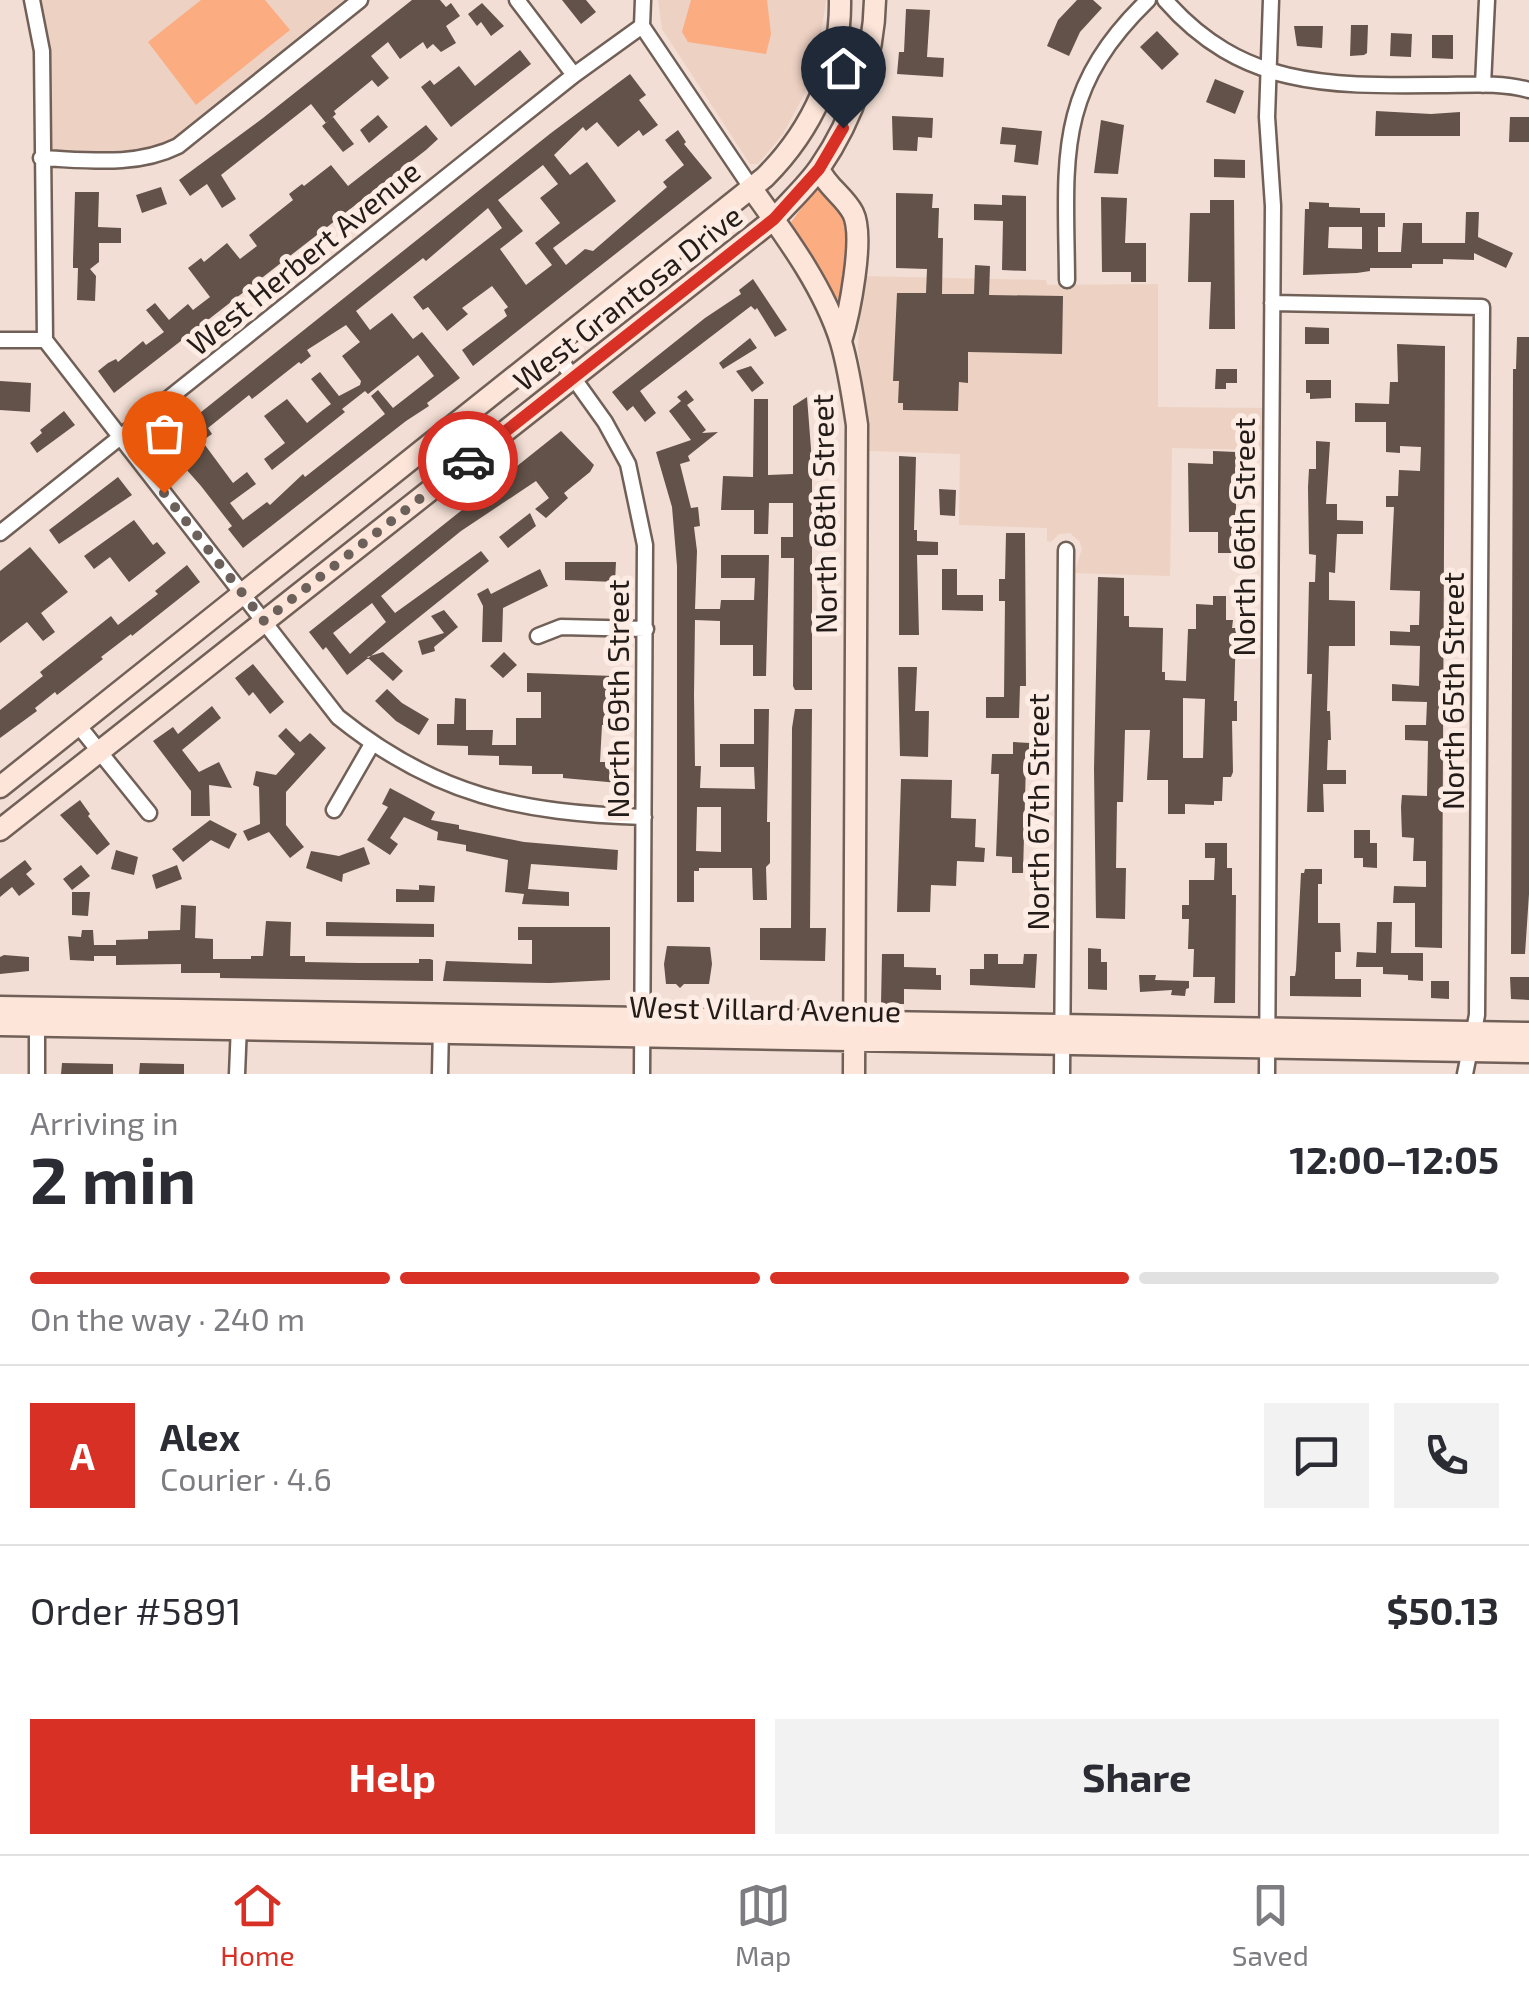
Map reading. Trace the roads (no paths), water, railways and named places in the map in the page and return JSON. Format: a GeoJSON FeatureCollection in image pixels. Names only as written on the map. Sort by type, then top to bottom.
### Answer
{"type":"FeatureCollection","features":[{"type":"Feature","properties":{"kind":"street"},"geometry":{"type":"LineString","coordinates":[[32,0],[42,51],[45,340],[338,717],[372,744],[438,780],[502,802],[578,816],[644,817]]}},
{"type":"Feature","properties":{"kind":"street"},"geometry":{"type":"LineString","coordinates":[[41,158],[135,160],[159,156],[178,146],[360,0]]}},
{"type":"Feature","properties":{"kind":"street"},"geometry":{"type":"LineString","coordinates":[[517,0],[574,75]]}},
{"type":"Feature","properties":{"kind":"street"},"geometry":{"type":"LineString","coordinates":[[642,0],[642,26],[752,189],[786,156],[822,97],[832,61],[840,0]]}},
{"type":"Feature","properties":{"kind":"street"},"geometry":{"type":"LineString","coordinates":[[774,219],[819,169],[843,128],[867,63],[875,0]]}},
{"type":"Feature","properties":{"kind":"street"},"geometry":{"type":"LineString","coordinates":[[1067,280],[1066,174],[1074,111],[1091,69],[1120,28],[1148,0]]}},
{"type":"Feature","properties":{"kind":"street"},"geometry":{"type":"LineString","coordinates":[[1165,0],[1212,44],[1269,71],[1327,84],[1483,85],[1529,90]]}},
{"type":"Feature","properties":{"kind":"street","name":"North 66th Street"},"geometry":{"type":"LineString","coordinates":[[1267,1074],[1272,186],[1267,117],[1271,0]]}},
{"type":"Feature","properties":{"kind":"street"},"geometry":{"type":"LineString","coordinates":[[1483,85],[1487,0]]}},
{"type":"Feature","properties":{"kind":"street","name":"West Herbert Avenue"},"geometry":{"type":"LineString","coordinates":[[0,533],[574,75],[642,26]]}},
{"type":"Feature","properties":{"kind":"street"},"geometry":{"type":"LineString","coordinates":[[813,113],[843,128]]}},
{"type":"Feature","properties":{"kind":"street"},"geometry":{"type":"LineString","coordinates":[[819,169],[826,185],[850,207],[857,221],[852,306],[840,340]]}},
{"type":"Feature","properties":{"kind":"street","name":"North 68th Street"},"geometry":{"type":"LineString","coordinates":[[752,189],[804,268],[840,340],[857,426],[854,1074]]}},
{"type":"Feature","properties":{"kind":"street","name":"West Grantosa Drive"},"geometry":{"type":"LineString","coordinates":[[0,787],[752,189]]}},
{"type":"Feature","properties":{"kind":"street","name":"West Grantosa Drive"},"geometry":{"type":"LineString","coordinates":[[0,830],[774,219]]}},
{"type":"Feature","properties":{"kind":"street","name":"North 65th Street"},"geometry":{"type":"LineString","coordinates":[[1272,303],[1482,307],[1477,1015],[1465,1074]]}},
{"type":"Feature","properties":{"kind":"street"},"geometry":{"type":"LineString","coordinates":[[0,340],[45,340]]}},
{"type":"Feature","properties":{"kind":"street","name":"North 69th Street"},"geometry":{"type":"LineString","coordinates":[[552,348],[605,422],[628,464],[645,545],[642,1074]]}},
{"type":"Feature","properties":{"kind":"street","name":"North 67th Street"},"geometry":{"type":"LineString","coordinates":[[1062,1074],[1066,550]]}},
{"type":"Feature","properties":{"kind":"street"},"geometry":{"type":"LineString","coordinates":[[538,636],[560,627],[646,629]]}},
{"type":"Feature","properties":{"kind":"street"},"geometry":{"type":"LineString","coordinates":[[78,725],[149,812]]}},
{"type":"Feature","properties":{"kind":"street"},"geometry":{"type":"LineString","coordinates":[[334,810],[372,744]]}},
{"type":"Feature","properties":{"kind":"street","name":"West Villard Avenue"},"geometry":{"type":"LineString","coordinates":[[0,1008],[37,1017],[1472,1042],[1529,1052]]}},
{"type":"Feature","properties":{"kind":"street"},"geometry":{"type":"LineString","coordinates":[[37,1017],[37,1074]]}},
{"type":"Feature","properties":{"kind":"street","name":"West Villard Avenue"},"geometry":{"type":"LineString","coordinates":[[0,1025],[37,1017]]}},
{"type":"Feature","properties":{"kind":"street"},"geometry":{"type":"LineString","coordinates":[[237,1074],[239,1020]]}},
{"type":"Feature","properties":{"kind":"street"},"geometry":{"type":"LineString","coordinates":[[440,1074],[441,1025]]}},
{"type":"Feature","properties":{"kind":"street","name":"West Villard Avenue"},"geometry":{"type":"LineString","coordinates":[[1472,1042],[1529,1033]]}}]}
